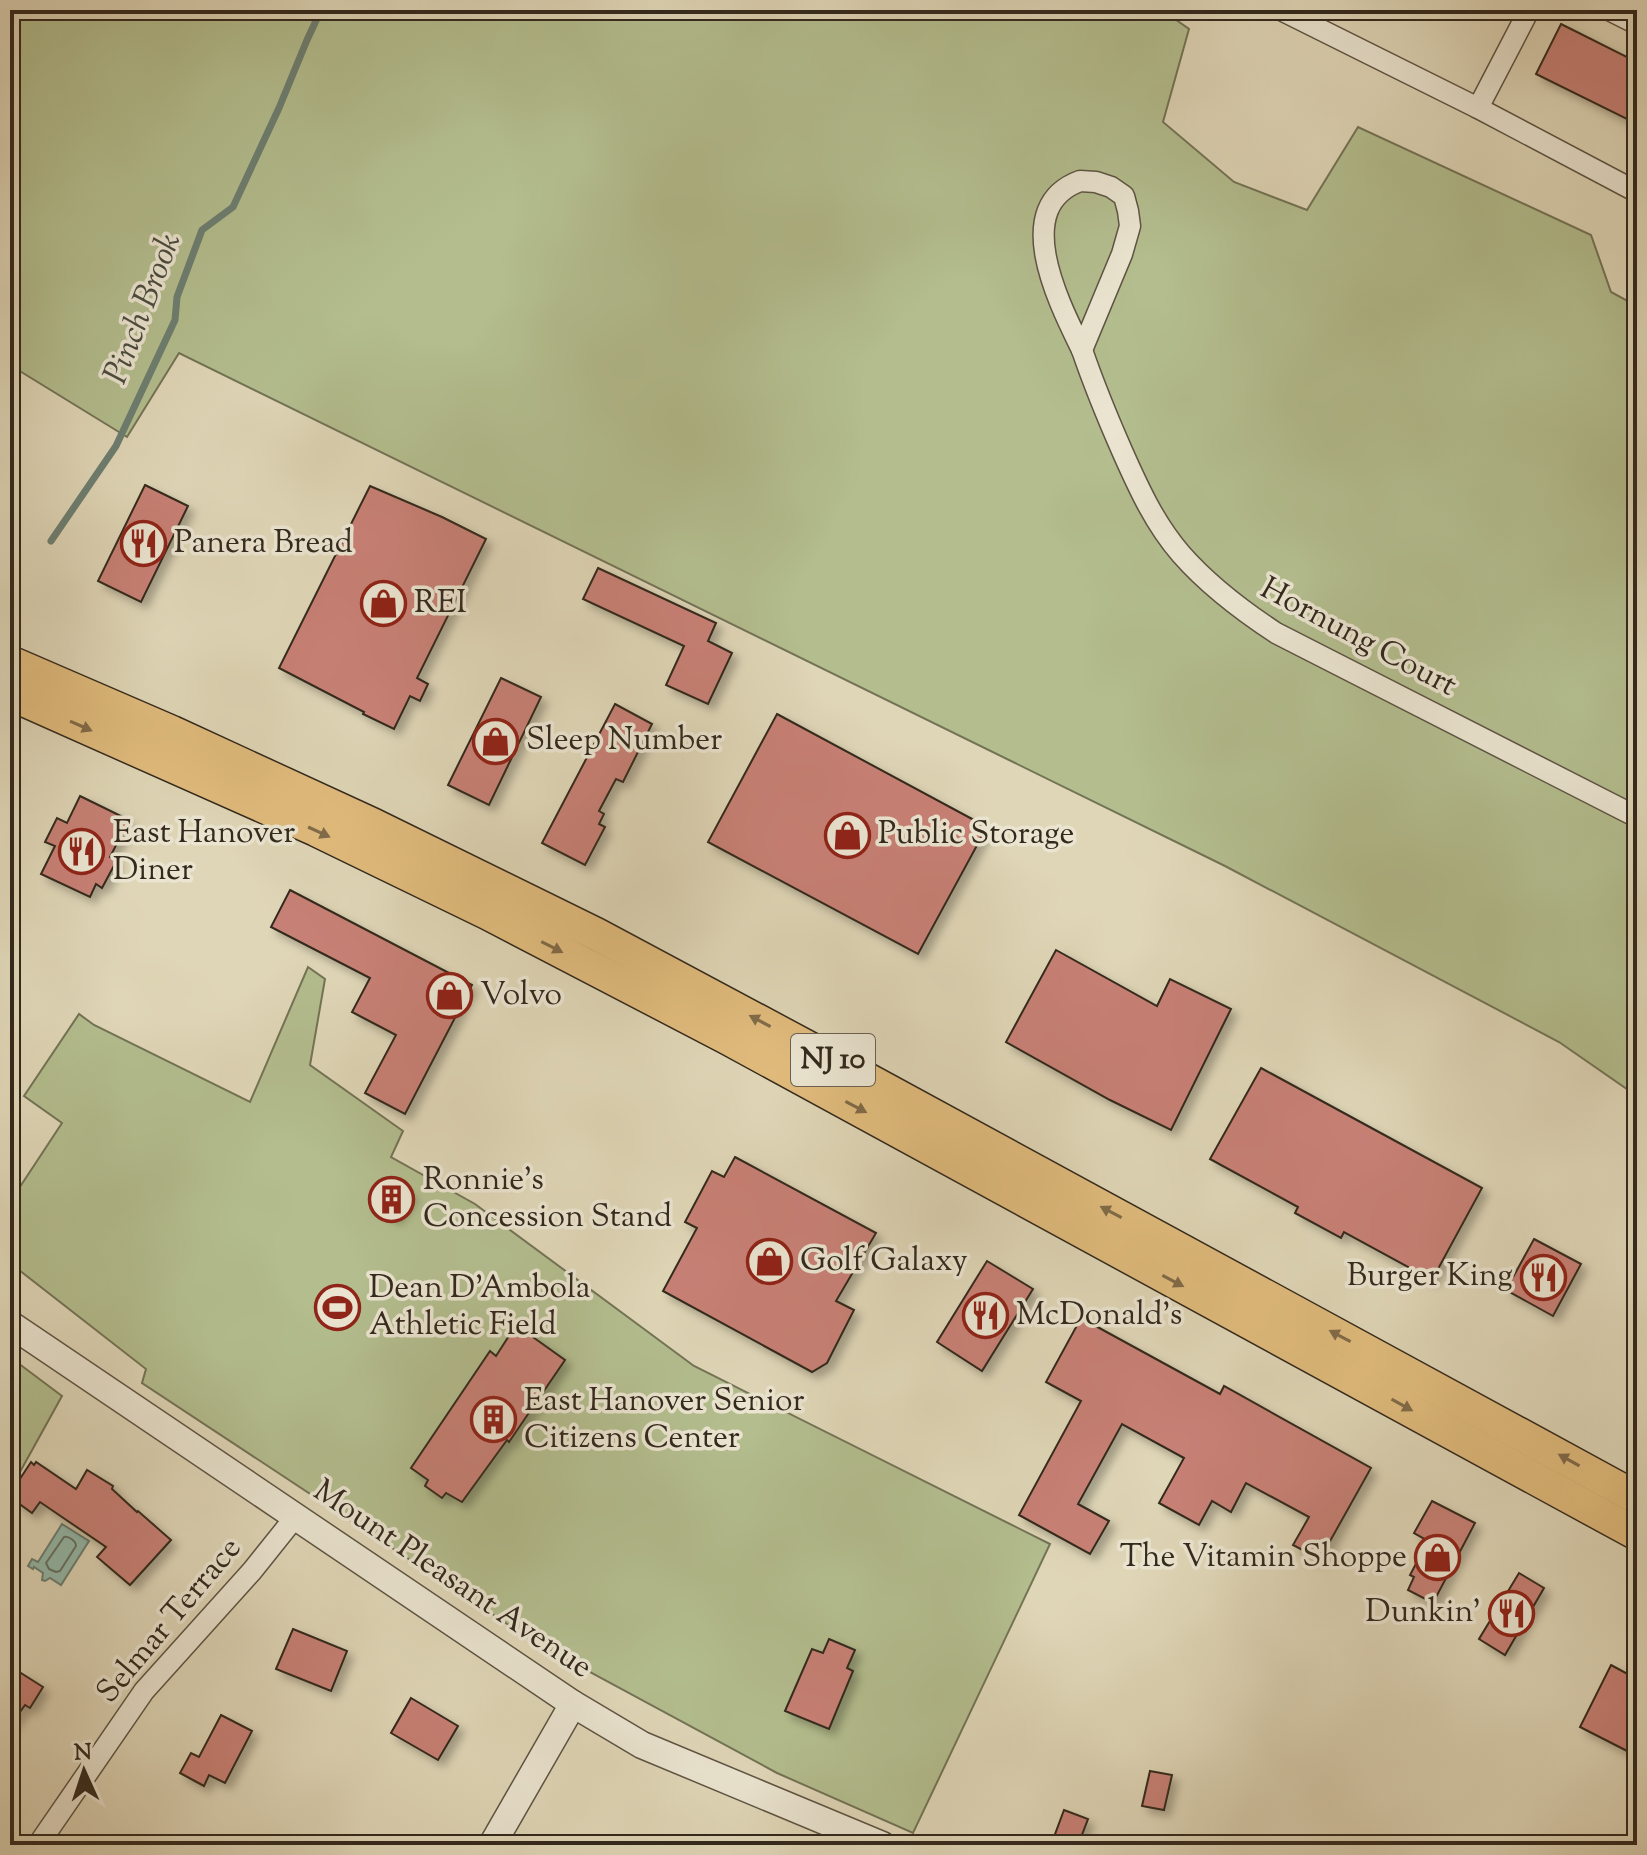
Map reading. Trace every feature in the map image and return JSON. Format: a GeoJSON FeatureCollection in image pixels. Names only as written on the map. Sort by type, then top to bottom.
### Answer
{"type":"FeatureCollection","features":[{"type":"Feature","properties":{"kind":"main road","name":"NJ 10"},"geometry":{"type":"LineString","coordinates":[[10,662],[374,825],[596,934],[1637,1498]]}},
{"type":"Feature","properties":{"kind":"main road","name":"NJ 10"},"geometry":{"type":"LineString","coordinates":[[10,694],[316,830],[529,934],[869,1114],[1637,1534]]}},
{"type":"Feature","properties":{"kind":"street"},"geometry":{"type":"LineString","coordinates":[[1478,108],[1529,10]]}},
{"type":"Feature","properties":{"kind":"street"},"geometry":{"type":"LineString","coordinates":[[1609,10],[1637,24]]}},
{"type":"Feature","properties":{"kind":"street"},"geometry":{"type":"LineString","coordinates":[[1293,13],[1637,192]]}},
{"type":"Feature","properties":{"kind":"street","name":"Hornung Court"},"geometry":{"type":"LineString","coordinates":[[1082,350],[1122,254],[1130,226],[1124,196],[1111,187],[1080,181],[1065,186],[1054,197],[1044,226],[1045,255],[1056,298],[1082,350],[1098,396],[1144,500],[1179,552],[1236,607],[1276,633],[1637,817]]}},
{"type":"Feature","properties":{"kind":"street","name":"Mount Pleasant Avenue"},"geometry":{"type":"LineString","coordinates":[[10,1324],[573,1704],[642,1745],[882,1845]]}},
{"type":"Feature","properties":{"kind":"street","name":"Selmar Terrace"},"geometry":{"type":"LineString","coordinates":[[38,1845],[144,1691],[252,1571],[296,1516]]}},
{"type":"Feature","properties":{"kind":"street"},"geometry":{"type":"LineString","coordinates":[[492,1845],[573,1704]]}},
{"type":"Feature","properties":{"kind":"shaded area"},"geometry":{"type":"Polygon","coordinates":[[[10,10],[1162,10],[1189,29],[1163,122],[1234,182],[1307,210],[1358,127],[1591,235],[1611,292],[1637,306],[1637,1096],[1559,1042],[1225,866],[179,353],[127,437],[10,365],[10,10]]]}},
{"type":"Feature","properties":{"kind":"shaded area"},"geometry":{"type":"Polygon","coordinates":[[[308,967],[325,979],[310,1065],[403,1131],[391,1157],[475,1204],[694,1366],[1050,1544],[913,1833],[777,1773],[536,1643],[142,1383],[146,1369],[10,1263],[10,1202],[62,1123],[24,1096],[79,1014],[94,1025],[250,1102],[308,967]]]}},
{"type":"Feature","properties":{"kind":"shaded area"},"geometry":{"type":"Polygon","coordinates":[[[10,1357],[62,1396],[10,1490],[10,1357]]]}},
{"type":"Feature","properties":{"kind":"water"},"geometry":{"type":"Polygon","coordinates":[[[62,1524],[89,1541],[61,1585],[50,1578],[42,1580],[43,1573],[28,1566],[32,1559],[38,1562],[62,1524]]]}},
{"type":"Feature","properties":{"kind":"building"},"geometry":{"type":"Polygon","coordinates":[[[1561,24],[1637,62],[1637,124],[1536,74],[1561,24]]]}},
{"type":"Feature","properties":{"kind":"building","name":"Panera Bread"},"geometry":{"type":"Polygon","coordinates":[[[145,485],[188,506],[141,602],[98,581],[145,485]]]}},
{"type":"Feature","properties":{"kind":"building","name":"REI"},"geometry":{"type":"Polygon","coordinates":[[[370,486],[486,539],[417,678],[428,684],[420,701],[410,696],[394,729],[279,668],[370,486]]]}},
{"type":"Feature","properties":{"kind":"building"},"geometry":{"type":"Polygon","coordinates":[[[598,568],[716,623],[708,641],[732,653],[708,704],[666,685],[684,646],[583,599],[598,568]]]}},
{"type":"Feature","properties":{"kind":"building","name":"Sleep Number"},"geometry":{"type":"Polygon","coordinates":[[[501,678],[541,697],[489,805],[448,785],[501,678]]]}},
{"type":"Feature","properties":{"kind":"building"},"geometry":{"type":"Polygon","coordinates":[[[615,704],[652,724],[623,782],[616,779],[599,811],[604,814],[599,824],[605,827],[585,865],[542,843],[615,704]]]}},
{"type":"Feature","properties":{"kind":"building","name":"Public Storage"},"geometry":{"type":"Polygon","coordinates":[[[777,714],[987,827],[918,954],[708,842],[777,714]]]}},
{"type":"Feature","properties":{"kind":"building","name":"East Hanover Diner"},"geometry":{"type":"Polygon","coordinates":[[[80,796],[129,820],[110,857],[117,860],[102,888],[96,884],[90,897],[41,874],[55,846],[45,842],[57,818],[67,823],[80,796]]]}},
{"type":"Feature","properties":{"kind":"building"},"geometry":{"type":"Polygon","coordinates":[[[290,890],[472,985],[405,1114],[365,1093],[396,1035],[352,1012],[370,978],[271,927],[290,890]]]}},
{"type":"Feature","properties":{"kind":"building"},"geometry":{"type":"Polygon","coordinates":[[[1056,950],[1157,1006],[1170,979],[1231,1009],[1171,1130],[1006,1042],[1056,950]]]}},
{"type":"Feature","properties":{"kind":"building"},"geometry":{"type":"Polygon","coordinates":[[[1261,1068],[1482,1188],[1432,1280],[1344,1232],[1341,1238],[1295,1213],[1298,1207],[1210,1159],[1261,1068]]]}},
{"type":"Feature","properties":{"kind":"building","name":"Golf Galaxy"},"geometry":{"type":"Polygon","coordinates":[[[735,1157],[876,1233],[836,1301],[854,1310],[827,1363],[812,1372],[663,1291],[697,1228],[685,1222],[712,1171],[724,1177],[735,1157]]]}},
{"type":"Feature","properties":{"kind":"building","name":"Ronnie's Concession Stand"},"geometry":{"type":"Polygon","coordinates":[[[388,1180],[411,1194],[395,1218],[372,1204],[388,1180]]]}},
{"type":"Feature","properties":{"kind":"building","name":"Burger King"},"geometry":{"type":"Polygon","coordinates":[[[1534,1239],[1581,1264],[1553,1316],[1506,1290],[1534,1239]]]}},
{"type":"Feature","properties":{"kind":"building","name":"McDonald's"},"geometry":{"type":"Polygon","coordinates":[[[987,1261],[1033,1289],[982,1371],[937,1342],[987,1261]]]}},
{"type":"Feature","properties":{"kind":"building"},"geometry":{"type":"Polygon","coordinates":[[[1081,1318],[1220,1394],[1224,1386],[1371,1468],[1320,1559],[1293,1545],[1309,1517],[1246,1483],[1231,1512],[1212,1501],[1199,1525],[1159,1503],[1184,1458],[1122,1424],[1078,1504],[1109,1521],[1090,1554],[1019,1515],[1081,1401],[1046,1382],[1081,1318]]]}},
{"type":"Feature","properties":{"kind":"building","name":"East Hanover Senior Citizens Center"},"geometry":{"type":"Polygon","coordinates":[[[516,1325],[565,1360],[509,1442],[507,1440],[462,1502],[446,1493],[442,1498],[425,1486],[428,1480],[411,1468],[490,1351],[496,1356],[516,1325]]]}},
{"type":"Feature","properties":{"kind":"building"},"geometry":{"type":"Polygon","coordinates":[[[31,1462],[34,1465],[36,1462],[76,1489],[87,1470],[113,1486],[112,1489],[171,1540],[130,1585],[97,1557],[106,1547],[40,1502],[32,1513],[10,1497],[31,1462]]]}},
{"type":"Feature","properties":{"kind":"building","name":"The Vitamin Shoppe"},"geometry":{"type":"Polygon","coordinates":[[[1432,1501],[1475,1523],[1433,1603],[1408,1590],[1414,1577],[1410,1575],[1428,1541],[1414,1533],[1432,1501]]]}},
{"type":"Feature","properties":{"kind":"building","name":"Dunkin'"},"geometry":{"type":"Polygon","coordinates":[[[1519,1573],[1544,1588],[1505,1655],[1479,1639],[1519,1573]]]}},
{"type":"Feature","properties":{"kind":"building"},"geometry":{"type":"Polygon","coordinates":[[[293,1629],[347,1651],[331,1691],[276,1669],[293,1629]]]}},
{"type":"Feature","properties":{"kind":"building"},"geometry":{"type":"Polygon","coordinates":[[[829,1639],[855,1650],[847,1668],[853,1671],[829,1729],[785,1711],[812,1649],[823,1653],[829,1639]]]}},
{"type":"Feature","properties":{"kind":"building"},"geometry":{"type":"Polygon","coordinates":[[[1611,1665],[1637,1679],[1637,1756],[1580,1727],[1611,1665]]]}},
{"type":"Feature","properties":{"kind":"building"},"geometry":{"type":"Polygon","coordinates":[[[21,1673],[43,1687],[30,1708],[25,1705],[10,1726],[10,1690],[21,1673]]]}},
{"type":"Feature","properties":{"kind":"building"},"geometry":{"type":"Polygon","coordinates":[[[411,1698],[458,1726],[438,1760],[391,1733],[411,1698]]]}},
{"type":"Feature","properties":{"kind":"building"},"geometry":{"type":"Polygon","coordinates":[[[221,1715],[252,1731],[225,1783],[209,1775],[204,1786],[180,1773],[191,1753],[199,1757],[221,1715]]]}},
{"type":"Feature","properties":{"kind":"building"},"geometry":{"type":"Polygon","coordinates":[[[1150,1771],[1172,1775],[1164,1810],[1142,1806],[1150,1771]]]}},
{"type":"Feature","properties":{"kind":"building"},"geometry":{"type":"Polygon","coordinates":[[[1064,1810],[1088,1819],[1078,1845],[1051,1845],[1064,1810]]]}},
{"type":"Feature","properties":{"kind":"waterway","name":"Pinch Brook"},"geometry":{"type":"LineString","coordinates":[[51,541],[116,446],[175,320],[177,297],[202,230],[233,207],[321,10]]}},
{"type":"Feature","properties":{"kind":"place","name":"Panera Bread"},"geometry":{"type":"Point","coordinates":[143,544]}},
{"type":"Feature","properties":{"kind":"place","name":"REI"},"geometry":{"type":"Point","coordinates":[383,604]}},
{"type":"Feature","properties":{"kind":"place","name":"Sleep Number"},"geometry":{"type":"Point","coordinates":[495,741]}},
{"type":"Feature","properties":{"kind":"place","name":"Public Storage"},"geometry":{"type":"Point","coordinates":[847,835]}},
{"type":"Feature","properties":{"kind":"place","name":"East Hanover Diner"},"geometry":{"type":"Point","coordinates":[82,852]}},
{"type":"Feature","properties":{"kind":"place","name":"Volvo"},"geometry":{"type":"Point","coordinates":[449,996]}},
{"type":"Feature","properties":{"kind":"place","name":"Ronnie's Concession Stand"},"geometry":{"type":"Point","coordinates":[392,1199]}},
{"type":"Feature","properties":{"kind":"place","name":"Golf Galaxy"},"geometry":{"type":"Point","coordinates":[769,1262]}},
{"type":"Feature","properties":{"kind":"place","name":"Burger King"},"geometry":{"type":"Point","coordinates":[1544,1277]}},
{"type":"Feature","properties":{"kind":"place","name":"Dean D'Ambola Athletic Field"},"geometry":{"type":"Point","coordinates":[338,1307]}},
{"type":"Feature","properties":{"kind":"place","name":"McDonald's"},"geometry":{"type":"Point","coordinates":[985,1316]}},
{"type":"Feature","properties":{"kind":"place","name":"East Hanover Senior Citizens Center"},"geometry":{"type":"Point","coordinates":[493,1420]}},
{"type":"Feature","properties":{"kind":"place","name":"The Vitamin Shoppe"},"geometry":{"type":"Point","coordinates":[1438,1558]}},
{"type":"Feature","properties":{"kind":"place","name":"Dunkin'"},"geometry":{"type":"Point","coordinates":[1512,1613]}}]}
